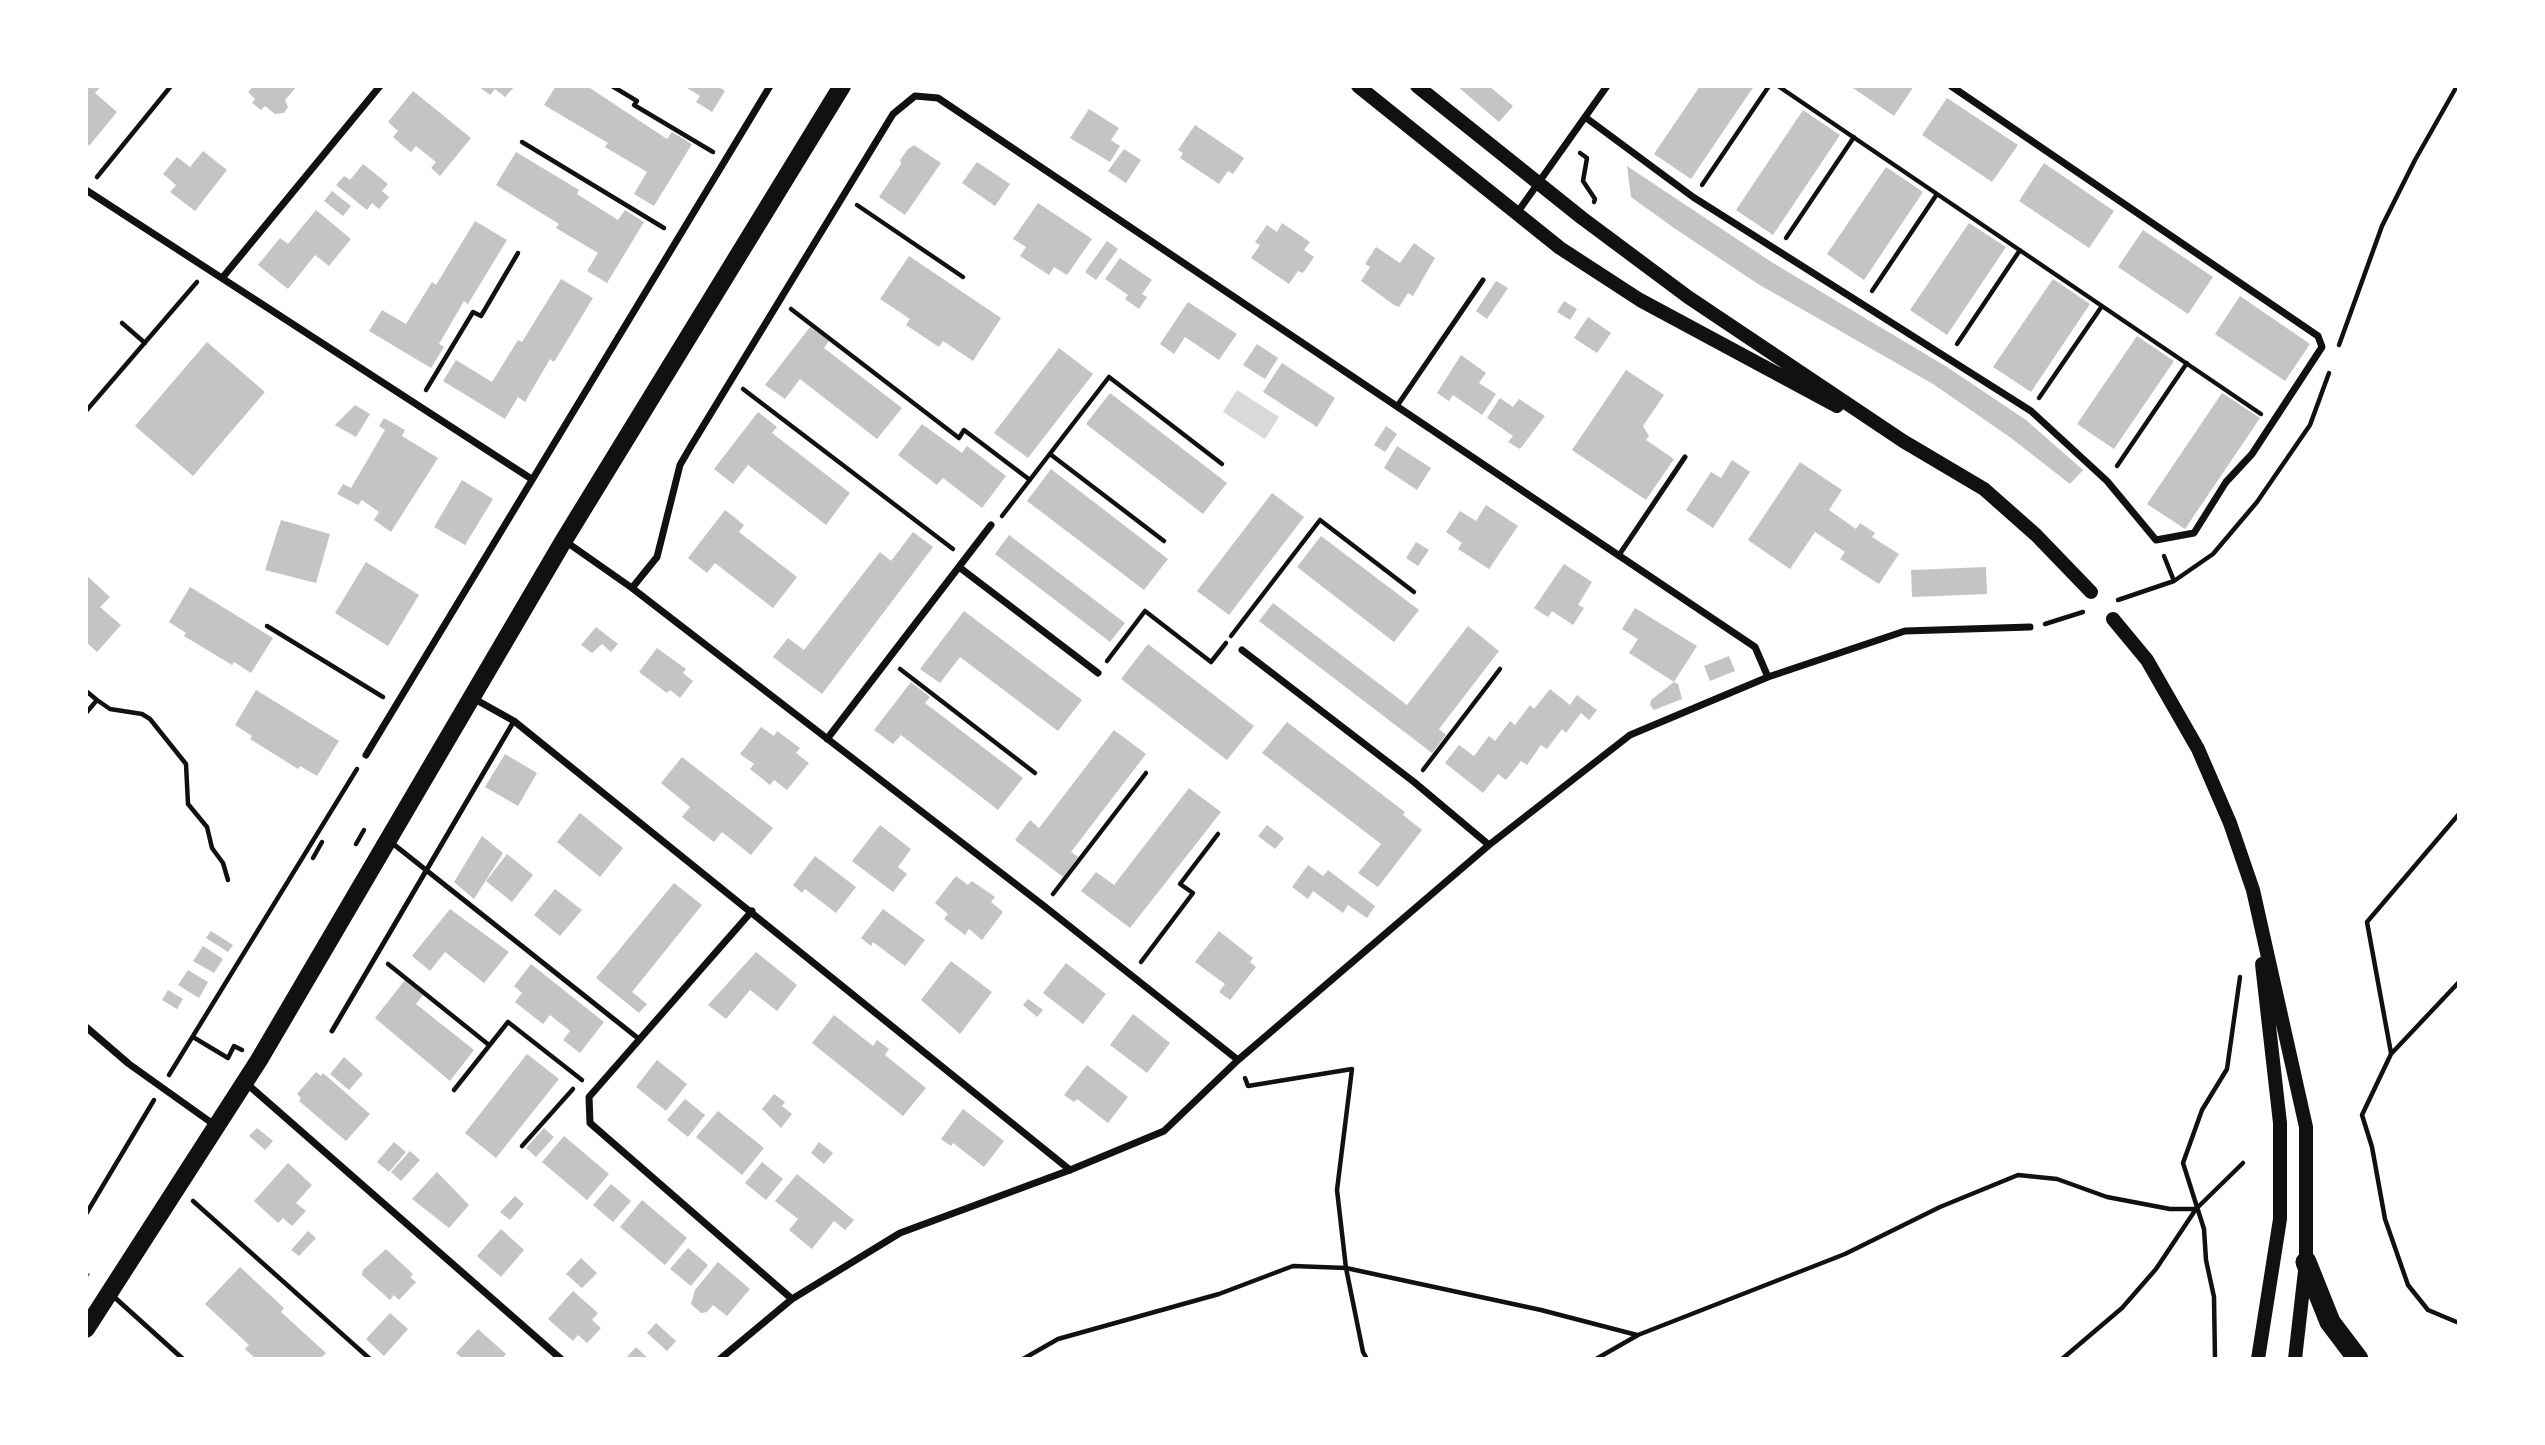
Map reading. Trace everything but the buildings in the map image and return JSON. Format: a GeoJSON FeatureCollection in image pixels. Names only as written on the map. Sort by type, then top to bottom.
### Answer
{"type":"FeatureCollection","features":[{"type":"Feature","properties":{"kind":"highway"},"geometry":{"type":"LineString","coordinates":[[2306,1262],[2330,1322],[2358,1359]]}},
{"type":"Feature","properties":{"kind":"main road"},"geometry":{"type":"LineString","coordinates":[[86,1329],[259,1060],[390,841],[564,540],[842,86]]}},
{"type":"Feature","properties":{"kind":"main road"},"geometry":{"type":"LineString","coordinates":[[1358,86],[1560,248],[1640,300],[1903,441],[1983,489],[2036,535],[2091,592]]}},
{"type":"Feature","properties":{"kind":"main road"},"geometry":{"type":"LineString","coordinates":[[1417,86],[1538,183],[1688,297],[1903,441]]}},
{"type":"Feature","properties":{"kind":"main road"},"geometry":{"type":"LineString","coordinates":[[2113,619],[2147,660],[2198,749],[2230,823],[2253,890],[2306,1127],[2306,1262],[2295,1359]]}},
{"type":"Feature","properties":{"kind":"main road"},"geometry":{"type":"LineString","coordinates":[[2253,890],[2280,1123],[2280,1219],[2258,1359]]}},
{"type":"Feature","properties":{"kind":"street"},"geometry":{"type":"LineString","coordinates":[[223,277],[380,86]]}},
{"type":"Feature","properties":{"kind":"street"},"geometry":{"type":"LineString","coordinates":[[366,755],[530,478],[769,86]]}},
{"type":"Feature","properties":{"kind":"street"},"geometry":{"type":"LineString","coordinates":[[1516,214],[1607,86]]}},
{"type":"Feature","properties":{"kind":"street"},"geometry":{"type":"LineString","coordinates":[[1586,117],[1693,197],[1949,356],[2031,411],[2107,481],[2156,540],[2194,533],[2227,482],[2252,454],[2322,347],[2318,336],[1951,86]]}},
{"type":"Feature","properties":{"kind":"street"},"geometry":{"type":"LineString","coordinates":[[632,587],[657,557],[680,465],[894,114],[915,96],[938,98],[1755,647],[1768,677]]}},
{"type":"Feature","properties":{"kind":"street"},"geometry":{"type":"LineString","coordinates":[[86,190],[530,478]]}},
{"type":"Feature","properties":{"kind":"street"},"geometry":{"type":"LineString","coordinates":[[827,739],[992,525]]}},
{"type":"Feature","properties":{"kind":"street"},"geometry":{"type":"LineString","coordinates":[[564,540],[632,587],[1132,974],[1238,1060]]}},
{"type":"Feature","properties":{"kind":"street"},"geometry":{"type":"LineString","coordinates":[[959,567],[1098,673]]}},
{"type":"Feature","properties":{"kind":"street"},"geometry":{"type":"LineString","coordinates":[[720,1359],[792,1299],[900,1233],[1070,1170],[1164,1131],[1238,1060],[1489,845],[1630,735],[1768,677],[1905,631],[2031,627]]}},
{"type":"Feature","properties":{"kind":"street"},"geometry":{"type":"LineString","coordinates":[[1242,650],[1414,782],[1489,845]]}},
{"type":"Feature","properties":{"kind":"street"},"geometry":{"type":"LineString","coordinates":[[471,697],[514,721],[1070,1170]]}},
{"type":"Feature","properties":{"kind":"street"},"geometry":{"type":"LineString","coordinates":[[752,911],[594,1090],[589,1097],[590,1123],[792,1299]]}},
{"type":"Feature","properties":{"kind":"street"},"geometry":{"type":"LineString","coordinates":[[86,1027],[161,1088],[217,1127]]}},
{"type":"Feature","properties":{"kind":"street"},"geometry":{"type":"LineString","coordinates":[[245,1082],[561,1359]]}},
{"type":"Feature","properties":{"kind":"lane"},"geometry":{"type":"LineString","coordinates":[[1397,406],[1483,280]]}},
{"type":"Feature","properties":{"kind":"lane"},"geometry":{"type":"LineString","coordinates":[[1619,555],[1685,457]]}},
{"type":"Feature","properties":{"kind":"lane"},"geometry":{"type":"LineString","coordinates":[[332,1031],[514,721]]}},
{"type":"Feature","properties":{"kind":"lane"},"geometry":{"type":"LineString","coordinates":[[390,841],[639,1039]]}},
{"type":"Feature","properties":{"kind":"lane"},"geometry":{"type":"LineString","coordinates":[[109,1292],[183,1359]]}},
{"type":"Feature","properties":{"kind":"path"},"geometry":{"type":"LineString","coordinates":[[86,190],[171,86]]}},
{"type":"Feature","properties":{"kind":"path"},"geometry":{"type":"LineString","coordinates":[[612,86],[637,101],[635,105],[724,159]]}},
{"type":"Feature","properties":{"kind":"path"},"geometry":{"type":"LineString","coordinates":[[1693,197],[1769,86]]}},
{"type":"Feature","properties":{"kind":"path"},"geometry":{"type":"LineString","coordinates":[[1778,86],[2273,422]]}},
{"type":"Feature","properties":{"kind":"path"},"geometry":{"type":"LineString","coordinates":[[2338,347],[2382,226],[2414,160],[2457,86]]}},
{"type":"Feature","properties":{"kind":"path"},"geometry":{"type":"LineString","coordinates":[[1778,250],[1854,137]]}},
{"type":"Feature","properties":{"kind":"path"},"geometry":{"type":"LineString","coordinates":[[523,142],[677,236]]}},
{"type":"Feature","properties":{"kind":"path"},"geometry":{"type":"LineString","coordinates":[[1864,303],[1937,194]]}},
{"type":"Feature","properties":{"kind":"path"},"geometry":{"type":"LineString","coordinates":[[844,196],[963,277]]}},
{"type":"Feature","properties":{"kind":"path"},"geometry":{"type":"LineString","coordinates":[[1949,356],[2020,250]]}},
{"type":"Feature","properties":{"kind":"path"},"geometry":{"type":"LineString","coordinates":[[418,403],[473,312],[481,316],[519,253]]}},
{"type":"Feature","properties":{"kind":"path"},"geometry":{"type":"LineString","coordinates":[[86,411],[209,268]]}},
{"type":"Feature","properties":{"kind":"path"},"geometry":{"type":"LineString","coordinates":[[779,300],[959,438],[964,430],[1030,480]]}},
{"type":"Feature","properties":{"kind":"path"},"geometry":{"type":"LineString","coordinates":[[2031,411],[2102,306]]}},
{"type":"Feature","properties":{"kind":"path"},"geometry":{"type":"LineString","coordinates":[[122,323],[145,343]]}},
{"type":"Feature","properties":{"kind":"path"},"geometry":{"type":"LineString","coordinates":[[2161,550],[2174,581],[2213,554],[2257,502],[2309,425],[2333,360]]}},
{"type":"Feature","properties":{"kind":"path"},"geometry":{"type":"LineString","coordinates":[[2107,481],[2187,363]]}},
{"type":"Feature","properties":{"kind":"path"},"geometry":{"type":"LineString","coordinates":[[992,525],[995,525],[1109,377],[1222,464]]}},
{"type":"Feature","properties":{"kind":"path"},"geometry":{"type":"LineString","coordinates":[[731,380],[965,559]]}},
{"type":"Feature","properties":{"kind":"path"},"geometry":{"type":"LineString","coordinates":[[1050,454],[1164,541]]}},
{"type":"Feature","properties":{"kind":"path"},"geometry":{"type":"LineString","coordinates":[[1098,673],[1145,611],[1211,662],[1320,520],[1414,592]]}},
{"type":"Feature","properties":{"kind":"path"},"geometry":{"type":"LineString","coordinates":[[267,626],[395,705]]}},
{"type":"Feature","properties":{"kind":"path"},"geometry":{"type":"LineString","coordinates":[[1228,640],[1242,650]]}},
{"type":"Feature","properties":{"kind":"path"},"geometry":{"type":"LineString","coordinates":[[888,660],[1035,773]]}},
{"type":"Feature","properties":{"kind":"path"},"geometry":{"type":"LineString","coordinates":[[1414,782],[1500,670]]}},
{"type":"Feature","properties":{"kind":"path"},"geometry":{"type":"LineString","coordinates":[[86,691],[110,709],[142,714],[150,719],[186,764],[188,804],[208,827],[212,848],[223,863],[228,880]]}},
{"type":"Feature","properties":{"kind":"path"},"geometry":{"type":"LineString","coordinates":[[86,713],[97,700]]}},
{"type":"Feature","properties":{"kind":"path"},"geometry":{"type":"LineString","coordinates":[[86,1214],[366,755]]}},
{"type":"Feature","properties":{"kind":"path"},"geometry":{"type":"LineString","coordinates":[[1044,906],[1146,773]]}},
{"type":"Feature","properties":{"kind":"path"},"geometry":{"type":"LineString","coordinates":[[2391,1054],[2367,922],[2459,814]]}},
{"type":"Feature","properties":{"kind":"path"},"geometry":{"type":"LineString","coordinates":[[1132,974],[1193,893],[1180,884],[1218,834]]}},
{"type":"Feature","properties":{"kind":"path"},"geometry":{"type":"LineString","coordinates":[[313,858],[322,842]]}},
{"type":"Feature","properties":{"kind":"path"},"geometry":{"type":"LineString","coordinates":[[376,956],[489,1045]]}},
{"type":"Feature","properties":{"kind":"path"},"geometry":{"type":"LineString","coordinates":[[2215,1359],[2214,1297],[2206,1260],[2204,1229],[2183,1163],[2202,1110],[2227,1069],[2241,975]]}},
{"type":"Feature","properties":{"kind":"path"},"geometry":{"type":"LineString","coordinates":[[2459,982],[2391,1054],[2362,1115],[2372,1147],[2385,1219],[2408,1285],[2428,1310],[2459,1323]]}},
{"type":"Feature","properties":{"kind":"path"},"geometry":{"type":"LineString","coordinates":[[454,1090],[508,1022],[594,1090]]}},
{"type":"Feature","properties":{"kind":"path"},"geometry":{"type":"LineString","coordinates":[[193,1037],[203,1040],[228,1058],[234,1046],[259,1060]]}},
{"type":"Feature","properties":{"kind":"path"},"geometry":{"type":"LineString","coordinates":[[1238,1060],[1248,1086],[1352,1069],[1338,1191],[1346,1268],[1363,1352],[1367,1359]]}},
{"type":"Feature","properties":{"kind":"path"},"geometry":{"type":"LineString","coordinates":[[522,1146],[581,1080]]}},
{"type":"Feature","properties":{"kind":"path"},"geometry":{"type":"LineString","coordinates":[[2062,1359],[2122,1308],[2156,1269],[2196,1209],[2243,1163]]}},
{"type":"Feature","properties":{"kind":"path"},"geometry":{"type":"LineString","coordinates":[[1596,1359],[1638,1335],[1845,1254],[1940,1207],[2018,1175],[2057,1179],[2107,1197],[2171,1209],[2196,1209]]}},
{"type":"Feature","properties":{"kind":"path"},"geometry":{"type":"LineString","coordinates":[[179,1188],[370,1359]]}},
{"type":"Feature","properties":{"kind":"path"},"geometry":{"type":"LineString","coordinates":[[1023,1359],[1058,1339],[1219,1294],[1293,1266],[1346,1268],[1541,1310],[1638,1335]]}},
{"type":"Feature","properties":{"kind":"shaded area"},"geometry":{"type":"Polygon","coordinates":[[[1237,390],[1279,417],[1265,439],[1223,412],[1237,390]]]}},
{"type":"Feature","properties":{"kind":"tram line"},"geometry":{"type":"LineString","coordinates":[[86,1278],[89,1274]]}}]}
